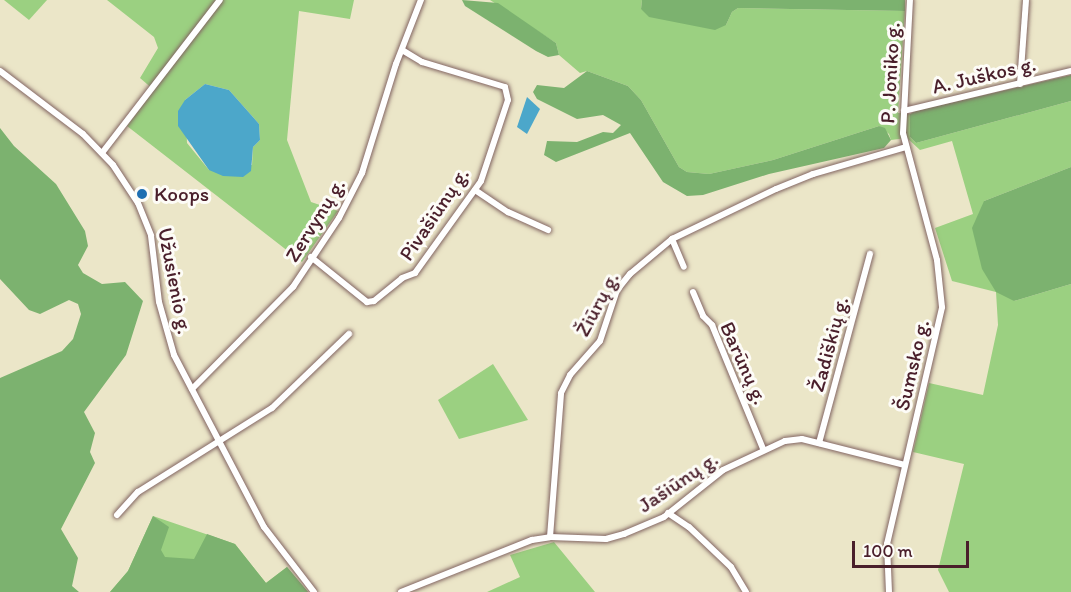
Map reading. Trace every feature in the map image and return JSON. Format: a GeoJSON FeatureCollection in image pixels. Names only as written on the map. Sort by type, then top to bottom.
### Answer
{"type":"FeatureCollection","features":[{"type":"Feature","properties":{"kind":"street"},"geometry":{"type":"LineString","coordinates":[[102,153],[220,0]]}},
{"type":"Feature","properties":{"kind":"street","name":"Zervynų g."},"geometry":{"type":"LineString","coordinates":[[192,389],[269,313],[312,257],[354,191],[421,0]]}},
{"type":"Feature","properties":{"kind":"street","name":"P. Joniko g."},"geometry":{"type":"LineString","coordinates":[[906,147],[904,111],[910,0]]}},
{"type":"Feature","properties":{"kind":"street"},"geometry":{"type":"LineString","coordinates":[[1020,84],[1026,0]]}},
{"type":"Feature","properties":{"kind":"street","name":"Pivašiūnų g."},"geometry":{"type":"LineString","coordinates":[[312,257],[367,302],[374,301],[402,278],[415,273],[424,256],[475,190],[508,100],[505,87],[422,62],[402,50]]}},
{"type":"Feature","properties":{"kind":"street","name":"Užusienio g."},"geometry":{"type":"LineString","coordinates":[[0,71],[102,153],[146,218],[165,333],[264,527],[314,592]]}},
{"type":"Feature","properties":{"kind":"street","name":"A. Juškos g."},"geometry":{"type":"LineString","coordinates":[[904,111],[1071,71]]}},
{"type":"Feature","properties":{"kind":"street","name":"Žiūrų g."},"geometry":{"type":"LineString","coordinates":[[550,537],[561,393],[570,375],[600,341],[624,280],[672,239],[803,178],[906,147]]}},
{"type":"Feature","properties":{"kind":"street","name":"Šumsko g."},"geometry":{"type":"LineString","coordinates":[[890,592],[887,544],[942,307],[937,260],[906,147]]}},
{"type":"Feature","properties":{"kind":"street"},"geometry":{"type":"LineString","coordinates":[[475,190],[508,212],[548,230]]}},
{"type":"Feature","properties":{"kind":"street"},"geometry":{"type":"LineString","coordinates":[[672,239],[684,267]]}},
{"type":"Feature","properties":{"kind":"street","name":"Žadiškių g."},"geometry":{"type":"LineString","coordinates":[[819,443],[870,254]]}},
{"type":"Feature","properties":{"kind":"street","name":"Barūnų g."},"geometry":{"type":"LineString","coordinates":[[693,292],[712,325],[763,449]]}},
{"type":"Feature","properties":{"kind":"street"},"geometry":{"type":"LineString","coordinates":[[117,514],[138,492],[220,438],[272,408],[350,334]]}},
{"type":"Feature","properties":{"kind":"street","name":"Jašiūnų g."},"geometry":{"type":"LineString","coordinates":[[401,592],[501,552],[550,537],[606,539],[668,513],[703,482],[763,449],[794,440],[819,443],[905,465]]}},
{"type":"Feature","properties":{"kind":"street"},"geometry":{"type":"LineString","coordinates":[[668,513],[689,527],[725,561],[746,592]]}},
{"type":"Feature","properties":{"kind":"green space"},"geometry":{"type":"Polygon","coordinates":[[[4,0],[47,0],[29,20],[4,0]]]}},
{"type":"Feature","properties":{"kind":"green space"},"geometry":{"type":"Polygon","coordinates":[[[107,0],[354,0],[350,19],[299,11],[287,140],[311,202],[338,211],[302,262],[127,126],[154,90],[140,78],[158,48],[154,37],[107,0]],[[205,84],[185,100],[187,143],[209,170],[252,165],[253,147],[260,140],[259,124],[229,90],[205,84]]]}},
{"type":"Feature","properties":{"kind":"green space"},"geometry":{"type":"Polygon","coordinates":[[[462,0],[498,3],[556,43],[559,55],[548,57],[536,51],[465,6],[462,0]]]}},
{"type":"Feature","properties":{"kind":"green space"},"geometry":{"type":"Polygon","coordinates":[[[490,0],[642,0],[641,9],[726,25],[732,12],[738,8],[905,11],[898,113],[910,114],[910,137],[916,143],[1071,101],[1071,167],[984,201],[1014,301],[1071,284],[1071,592],[949,592],[938,570],[964,464],[913,452],[929,383],[983,395],[998,325],[996,292],[952,281],[935,228],[973,214],[952,141],[920,150],[907,138],[891,140],[889,134],[879,126],[773,160],[709,174],[687,172],[679,167],[641,100],[628,86],[587,71],[580,73],[559,55],[556,43],[490,0]]]}},
{"type":"Feature","properties":{"kind":"green space"},"geometry":{"type":"Polygon","coordinates":[[[642,0],[905,0],[905,11],[738,8],[732,12],[726,25],[715,30],[649,17],[641,9],[642,0]]]}},
{"type":"Feature","properties":{"kind":"green space"},"geometry":{"type":"Polygon","coordinates":[[[587,71],[628,86],[641,100],[679,167],[687,172],[709,174],[773,160],[879,126],[885,128],[891,140],[884,148],[769,174],[703,195],[687,196],[663,182],[630,133],[556,162],[544,155],[547,141],[577,142],[603,132],[613,133],[621,125],[603,115],[577,119],[537,99],[533,92],[537,85],[564,88],[587,71]]]}},
{"type":"Feature","properties":{"kind":"green space"},"geometry":{"type":"Polygon","coordinates":[[[1071,75],[1071,101],[916,143],[910,137],[910,114],[915,111],[1071,75]]]}},
{"type":"Feature","properties":{"kind":"green space"},"geometry":{"type":"Polygon","coordinates":[[[0,128],[14,146],[56,184],[85,231],[88,246],[78,265],[83,273],[102,284],[125,282],[143,301],[126,355],[84,412],[95,433],[90,452],[95,463],[61,529],[78,558],[72,586],[79,592],[0,592],[0,378],[62,351],[73,339],[81,314],[78,304],[69,300],[40,314],[29,310],[0,279],[0,128]]]}},
{"type":"Feature","properties":{"kind":"green space"},"geometry":{"type":"Polygon","coordinates":[[[1071,167],[1071,284],[1014,301],[996,292],[982,269],[972,228],[984,201],[1071,167]]]}},
{"type":"Feature","properties":{"kind":"green space"},"geometry":{"type":"Polygon","coordinates":[[[493,364],[528,420],[459,439],[438,400],[493,364]]]}},
{"type":"Feature","properties":{"kind":"green space"},"geometry":{"type":"Polygon","coordinates":[[[153,516],[235,544],[266,583],[287,567],[308,592],[110,592],[128,571],[153,516]]]}},
{"type":"Feature","properties":{"kind":"green space"},"geometry":{"type":"Polygon","coordinates":[[[153,516],[169,527],[161,550],[165,557],[194,559],[207,534],[235,544],[266,583],[287,567],[308,592],[110,592],[128,571],[153,516]]]}},
{"type":"Feature","properties":{"kind":"green space"},"geometry":{"type":"Polygon","coordinates":[[[554,542],[595,592],[487,592],[520,577],[510,555],[554,542]]]}},
{"type":"Feature","properties":{"kind":"water"},"geometry":{"type":"Polygon","coordinates":[[[205,84],[229,90],[259,124],[260,140],[253,147],[251,171],[243,177],[223,176],[209,170],[178,126],[178,111],[185,100],[205,84]]]}},
{"type":"Feature","properties":{"kind":"water"},"geometry":{"type":"Polygon","coordinates":[[[527,97],[540,109],[527,134],[517,127],[527,97]]]}},
{"type":"Feature","properties":{"kind":"place","name":"Koops"},"geometry":{"type":"Point","coordinates":[142,194]}}]}
